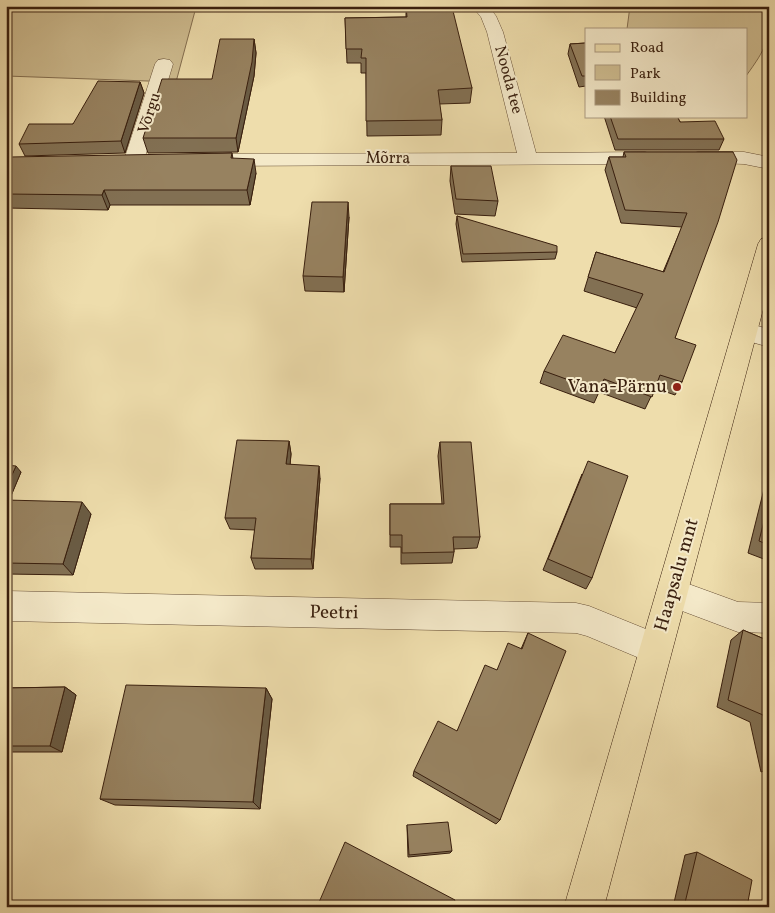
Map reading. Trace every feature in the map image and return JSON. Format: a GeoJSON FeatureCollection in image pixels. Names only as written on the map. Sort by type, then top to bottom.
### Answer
{"type":"FeatureCollection","features":[{"type":"Feature","properties":{"kind":"main road","name":"Haapsalu mnt"},"geometry":{"type":"LineString","coordinates":[[584,907],[672,593],[757,335],[769,244]]}},
{"type":"Feature","properties":{"kind":"street","name":"Nooda tee"},"geometry":{"type":"LineString","coordinates":[[480,6],[488,16],[495,32],[528,158]]}},
{"type":"Feature","properties":{"kind":"street","name":"Võrgu"},"geometry":{"type":"LineString","coordinates":[[134,160],[164,64]]}},
{"type":"Feature","properties":{"kind":"street","name":"Mõrra"},"geometry":{"type":"LineString","coordinates":[[193,160],[744,158],[769,163]]}},
{"type":"Feature","properties":{"kind":"street"},"geometry":{"type":"LineString","coordinates":[[114,161],[154,160]]}},
{"type":"Feature","properties":{"kind":"street"},"geometry":{"type":"LineString","coordinates":[[672,593],[738,617],[769,618]]}},
{"type":"Feature","properties":{"kind":"street","name":"Peetri"},"geometry":{"type":"LineString","coordinates":[[6,606],[576,618],[589,621],[656,649]]}},
{"type":"Feature","properties":{"kind":"green space"},"geometry":{"type":"Polygon","coordinates":[[[6,6],[375,6],[195,11],[176,82],[6,76],[6,6]]]}},
{"type":"Feature","properties":{"kind":"green space"},"geometry":{"type":"Polygon","coordinates":[[[630,6],[769,6],[767,36],[763,51],[748,73],[748,28],[627,28],[630,6]]]}},
{"type":"Feature","properties":{"kind":"building"},"geometry":{"type":"Polygon","coordinates":[[[406,6],[437,6],[438,11],[453,11],[472,88],[438,90],[442,120],[366,121],[366,58],[361,58],[362,49],[346,49],[345,18],[407,17],[406,6]]]}},
{"type":"Feature","properties":{"kind":"building"},"geometry":{"type":"Polygon","coordinates":[[[220,39],[254,39],[252,62],[236,138],[143,138],[162,79],[212,79],[220,39]]]}},
{"type":"Feature","properties":{"kind":"building"},"geometry":{"type":"Polygon","coordinates":[[[585,43],[585,76],[582,76],[570,44],[585,43]]]}},
{"type":"Feature","properties":{"kind":"building"},"geometry":{"type":"Polygon","coordinates":[[[98,81],[140,82],[121,141],[19,144],[29,124],[73,124],[98,81]]]}},
{"type":"Feature","properties":{"kind":"building"},"geometry":{"type":"Polygon","coordinates":[[[611,118],[678,118],[680,122],[715,121],[724,139],[618,139],[611,118]]]}},
{"type":"Feature","properties":{"kind":"building"},"geometry":{"type":"Polygon","coordinates":[[[624,152],[733,152],[737,160],[718,222],[675,338],[696,345],[682,382],[660,375],[652,397],[604,379],[599,391],[544,371],[563,335],[615,353],[643,294],[588,277],[596,252],[664,272],[687,213],[625,210],[609,157],[626,157],[624,152]]]}},
{"type":"Feature","properties":{"kind":"building"},"geometry":{"type":"Polygon","coordinates":[[[232,153],[231,158],[254,159],[247,190],[104,190],[102,195],[6,194],[6,165],[10,157],[232,153]]]}},
{"type":"Feature","properties":{"kind":"building"},"geometry":{"type":"Polygon","coordinates":[[[451,166],[491,166],[498,201],[456,199],[451,166]]]}},
{"type":"Feature","properties":{"kind":"building"},"geometry":{"type":"Polygon","coordinates":[[[312,202],[348,202],[343,277],[303,276],[312,202]]]}},
{"type":"Feature","properties":{"kind":"building"},"geometry":{"type":"Polygon","coordinates":[[[457,216],[557,246],[557,252],[463,254],[457,216]]]}},
{"type":"Feature","properties":{"kind":"building"},"geometry":{"type":"Polygon","coordinates":[[[237,440],[289,441],[286,464],[319,466],[311,559],[251,558],[256,518],[225,518],[237,440]]]}},
{"type":"Feature","properties":{"kind":"building"},"geometry":{"type":"Polygon","coordinates":[[[440,442],[471,442],[480,537],[453,537],[454,552],[402,553],[402,535],[390,535],[390,504],[444,504],[440,442]]]}},
{"type":"Feature","properties":{"kind":"building"},"geometry":{"type":"Polygon","coordinates":[[[588,461],[628,476],[592,578],[548,559],[588,461]]]}},
{"type":"Feature","properties":{"kind":"building"},"geometry":{"type":"Polygon","coordinates":[[[6,465],[16,466],[6,488],[6,465]]]}},
{"type":"Feature","properties":{"kind":"building"},"geometry":{"type":"Polygon","coordinates":[[[6,500],[82,502],[63,564],[6,563],[6,500]]]}},
{"type":"Feature","properties":{"kind":"building"},"geometry":{"type":"Polygon","coordinates":[[[769,501],[769,545],[759,541],[769,501]]]}},
{"type":"Feature","properties":{"kind":"building"},"geometry":{"type":"Polygon","coordinates":[[[743,630],[769,641],[769,741],[763,715],[728,700],[743,630]]]}},
{"type":"Feature","properties":{"kind":"building"},"geometry":{"type":"Polygon","coordinates":[[[528,633],[566,651],[500,820],[414,771],[438,721],[457,731],[485,665],[497,670],[508,643],[522,649],[528,633]]]}},
{"type":"Feature","properties":{"kind":"building"},"geometry":{"type":"Polygon","coordinates":[[[126,685],[266,688],[253,802],[100,799],[126,685]]]}},
{"type":"Feature","properties":{"kind":"building"},"geometry":{"type":"Polygon","coordinates":[[[65,687],[50,746],[6,746],[6,688],[65,687]]]}},
{"type":"Feature","properties":{"kind":"building"},"geometry":{"type":"Polygon","coordinates":[[[448,822],[452,851],[409,855],[407,825],[448,822]]]}},
{"type":"Feature","properties":{"kind":"building"},"geometry":{"type":"Polygon","coordinates":[[[345,842],[455,900],[452,907],[317,907],[345,842]]]}},
{"type":"Feature","properties":{"kind":"building"},"geometry":{"type":"Polygon","coordinates":[[[697,852],[752,880],[747,907],[684,907],[697,852]]]}},
{"type":"Feature","properties":{"kind":"place","name":"Vana-Pärnu"},"geometry":{"type":"Point","coordinates":[677,387]}}]}
